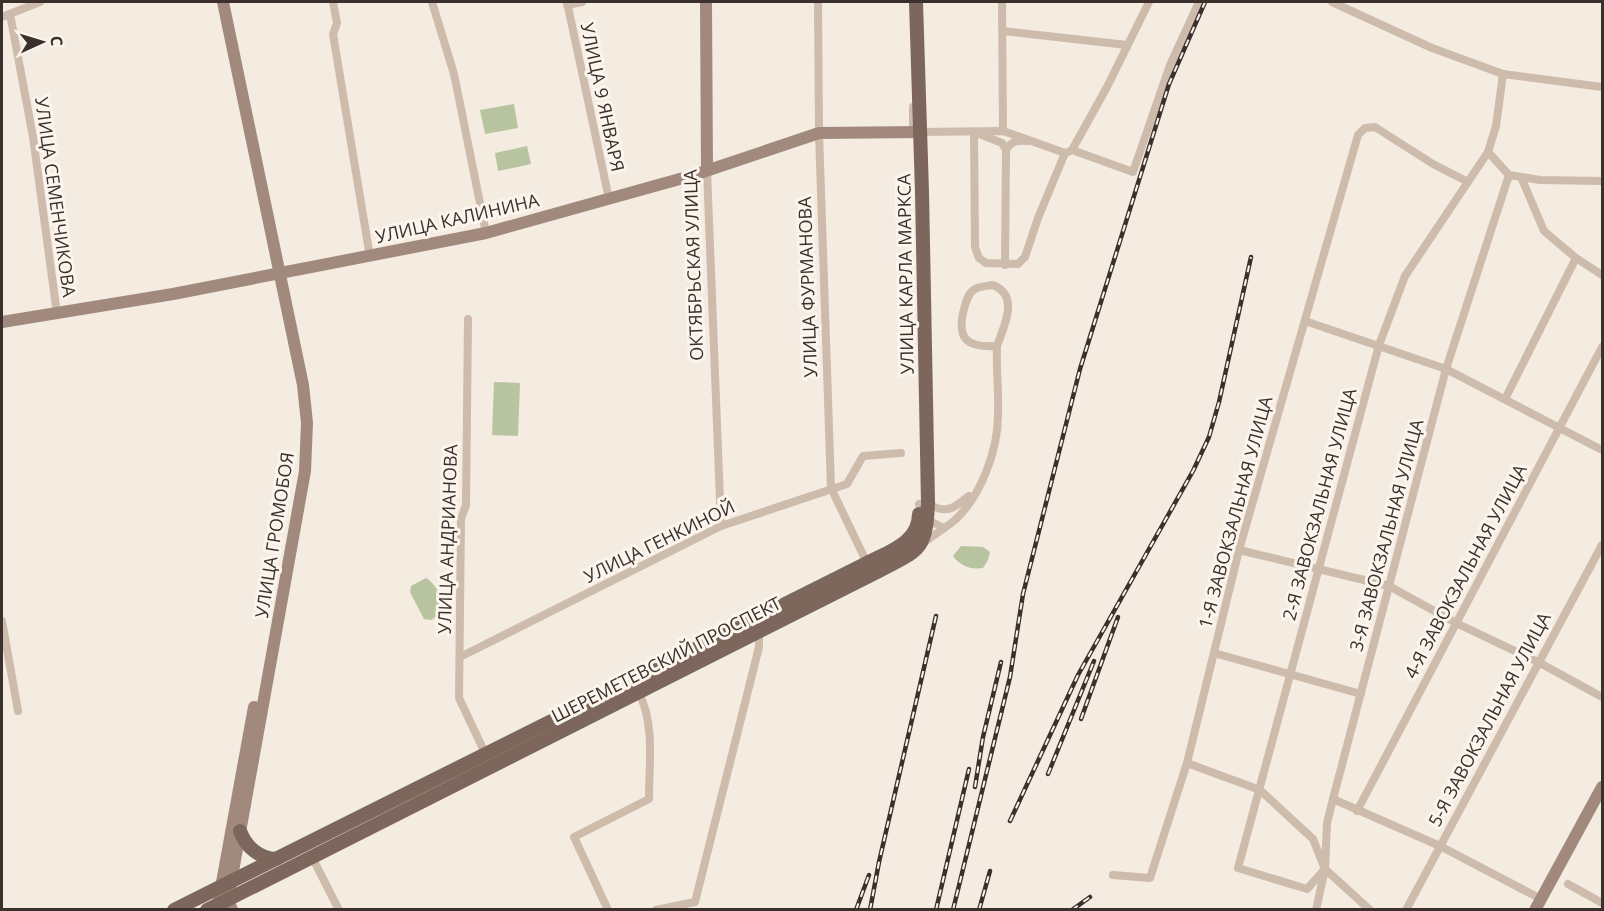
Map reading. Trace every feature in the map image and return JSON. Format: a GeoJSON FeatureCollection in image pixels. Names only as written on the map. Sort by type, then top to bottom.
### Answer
{"type":"FeatureCollection","features":[{"type":"Feature","properties":{"kind":"main road","name":"УЛИЦА ГРОМОБОЯ"},"geometry":{"type":"LineString","coordinates":[[218,2],[276,275],[303,385],[307,447],[305,471],[240,831],[226,884]]}},
{"type":"Feature","properties":{"kind":"main road","name":"УЛИЦА ГРОМОБОЯ"},"geometry":{"type":"LineString","coordinates":[[223,2],[276,275],[296,387],[300,424],[298,471],[226,884]]}},
{"type":"Feature","properties":{"kind":"main road","name":"ОКТЯБРЬСКАЯ УЛИЦА"},"geometry":{"type":"LineString","coordinates":[[706,2],[707,170]]}},
{"type":"Feature","properties":{"kind":"main road","name":"УЛИЦА КАРЛА МАРКСА"},"geometry":{"type":"LineString","coordinates":[[916,2],[926,505],[919,520],[917,530],[919,539]]}},
{"type":"Feature","properties":{"kind":"main road","name":"УЛИЦА КАЛИНИНА"},"geometry":{"type":"LineString","coordinates":[[2,322],[276,275],[486,233],[707,170],[819,133],[917,132]]}},
{"type":"Feature","properties":{"kind":"main road","name":"ШЕРЕМЕТЕВСКИЙ ПРОСПЕКТ"},"geometry":{"type":"LineString","coordinates":[[756,626],[867,564],[919,539]]}},
{"type":"Feature","properties":{"kind":"main road","name":"ШЕРЕМЕТЕВСКИЙ ПРОСПЕКТ"},"geometry":{"type":"LineString","coordinates":[[221,906],[635,686],[756,626],[877,572],[910,554],[919,539]]}},
{"type":"Feature","properties":{"kind":"main road","name":"ШЕРЕМЕТЕВСКИЙ ПРОСПЕКТ"},"geometry":{"type":"LineString","coordinates":[[174,909],[485,753],[635,686]]}},
{"type":"Feature","properties":{"kind":"main road"},"geometry":{"type":"LineString","coordinates":[[418,787],[424,800]]}},
{"type":"Feature","properties":{"kind":"main road"},"geometry":{"type":"LineString","coordinates":[[1542,905],[1602,787]]}},
{"type":"Feature","properties":{"kind":"main road"},"geometry":{"type":"LineString","coordinates":[[1542,905],[1602,804]]}},
{"type":"Feature","properties":{"kind":"main road"},"geometry":{"type":"LineString","coordinates":[[240,831],[246,844],[254,851],[262,856],[276,859]]}},
{"type":"Feature","properties":{"kind":"main road"},"geometry":{"type":"LineString","coordinates":[[221,906],[226,884]]}},
{"type":"Feature","properties":{"kind":"street"},"geometry":{"type":"LineString","coordinates":[[6,15],[40,2]]}},
{"type":"Feature","properties":{"kind":"street"},"geometry":{"type":"LineString","coordinates":[[333,2],[337,23],[333,34],[370,257]]}},
{"type":"Feature","properties":{"kind":"street"},"geometry":{"type":"LineString","coordinates":[[432,2],[454,74],[486,233]]}},
{"type":"Feature","properties":{"kind":"street"},"geometry":{"type":"LineString","coordinates":[[567,3],[582,2]]}},
{"type":"Feature","properties":{"kind":"street","name":"УЛИЦА ФУРМАНОВА"},"geometry":{"type":"LineString","coordinates":[[818,2],[819,133],[831,488],[867,564]]}},
{"type":"Feature","properties":{"kind":"street","name":"УЛИЦА КАРЛА МАРКСА"},"geometry":{"type":"LineString","coordinates":[[910,2],[917,132]]}},
{"type":"Feature","properties":{"kind":"street"},"geometry":{"type":"LineString","coordinates":[[1002,2],[1003,131]]}},
{"type":"Feature","properties":{"kind":"street"},"geometry":{"type":"LineString","coordinates":[[974,132],[975,247],[979,258],[986,263],[1018,264],[1025,257],[1033,231],[1069,152],[1149,2]]}},
{"type":"Feature","properties":{"kind":"street"},"geometry":{"type":"LineString","coordinates":[[917,132],[1003,131],[1133,172],[1170,65],[1199,2]]}},
{"type":"Feature","properties":{"kind":"street"},"geometry":{"type":"LineString","coordinates":[[1332,2],[1432,48],[1503,75],[1602,87]]}},
{"type":"Feature","properties":{"kind":"street","name":"УЛИЦА 9 ЯНВАРЯ"},"geometry":{"type":"LineString","coordinates":[[567,3],[609,199]]}},
{"type":"Feature","properties":{"kind":"street","name":"УЛИЦА СЕМЕНЧИКОВА"},"geometry":{"type":"LineString","coordinates":[[6,15],[38,169],[57,314]]}},
{"type":"Feature","properties":{"kind":"street"},"geometry":{"type":"LineString","coordinates":[[1003,31],[1127,45]]}},
{"type":"Feature","properties":{"kind":"street","name":"2-Я ЗАВОКЗАЛЬНАЯ УЛИЦА"},"geometry":{"type":"LineString","coordinates":[[1325,868],[1307,889],[1238,868],[1379,345],[1404,276],[1488,152],[1496,126],[1503,75]]}},
{"type":"Feature","properties":{"kind":"street","name":"1-Я ЗАВОКЗАЛЬНАЯ УЛИЦА"},"geometry":{"type":"LineString","coordinates":[[1113,875],[1150,878],[1187,763],[1239,550],[1358,135],[1365,128],[1372,126],[1433,164],[1468,182]]}},
{"type":"Feature","properties":{"kind":"street"},"geometry":{"type":"LineString","coordinates":[[974,132],[1002,143],[1006,150]]}},
{"type":"Feature","properties":{"kind":"street"},"geometry":{"type":"LineString","coordinates":[[1005,265],[1006,150],[1009,144],[1020,140],[1039,143]]}},
{"type":"Feature","properties":{"kind":"street"},"geometry":{"type":"LineString","coordinates":[[1488,152],[1509,175],[1540,180],[1602,182]]}},
{"type":"Feature","properties":{"kind":"street","name":"ОКТЯБРЬСКАЯ УЛИЦА"},"geometry":{"type":"LineString","coordinates":[[707,170],[721,526]]}},
{"type":"Feature","properties":{"kind":"street","name":"3-Я ЗАВОКЗАЛЬНАЯ УЛИЦА"},"geometry":{"type":"LineString","coordinates":[[1316,909],[1325,868],[1327,823],[1446,369],[1509,175]]}},
{"type":"Feature","properties":{"kind":"street"},"geometry":{"type":"LineString","coordinates":[[1521,177],[1544,231],[1576,258],[1602,275]]}},
{"type":"Feature","properties":{"kind":"street"},"geometry":{"type":"LineString","coordinates":[[1505,399],[1576,258]]}},
{"type":"Feature","properties":{"kind":"street"},"geometry":{"type":"LineString","coordinates":[[919,539],[944,528],[956,519],[975,493],[995,446],[999,414],[998,346],[1009,310],[1008,298],[999,288],[993,285],[984,286],[970,294],[962,315],[962,335],[968,343],[978,346],[998,346]]}},
{"type":"Feature","properties":{"kind":"street","name":"УЛИЦА АНДРИАНОВА"},"geometry":{"type":"LineString","coordinates":[[468,320],[468,440],[466,505],[461,519],[459,698],[485,753]]}},
{"type":"Feature","properties":{"kind":"street"},"geometry":{"type":"LineString","coordinates":[[1305,321],[1446,369],[1602,450]]}},
{"type":"Feature","properties":{"kind":"street","name":"4-Я ЗАВОКЗАЛЬНАЯ УЛИЦА"},"geometry":{"type":"LineString","coordinates":[[1357,811],[1602,347]]}},
{"type":"Feature","properties":{"kind":"street","name":"УЛИЦА ГЕНКИНОЙ"},"geometry":{"type":"LineString","coordinates":[[460,657],[721,526],[848,484],[863,456],[901,453]]}},
{"type":"Feature","properties":{"kind":"street"},"geometry":{"type":"LineString","coordinates":[[926,505],[947,510],[954,508],[975,493]]}},
{"type":"Feature","properties":{"kind":"street"},"geometry":{"type":"LineString","coordinates":[[926,505],[938,526],[944,528]]}},
{"type":"Feature","properties":{"kind":"street"},"geometry":{"type":"LineString","coordinates":[[926,505],[944,528]]}},
{"type":"Feature","properties":{"kind":"street","name":"5-Я ЗАВОКЗАЛЬНАЯ УЛИЦА"},"geometry":{"type":"LineString","coordinates":[[1406,909],[1602,545]]}},
{"type":"Feature","properties":{"kind":"street"},"geometry":{"type":"LineString","coordinates":[[1239,550],[1389,586],[1456,623],[1538,662],[1602,697]]}},
{"type":"Feature","properties":{"kind":"street"},"geometry":{"type":"LineString","coordinates":[[2,621],[18,711]]}},
{"type":"Feature","properties":{"kind":"street"},"geometry":{"type":"LineString","coordinates":[[656,909],[695,902],[759,647],[756,626]]}},
{"type":"Feature","properties":{"kind":"street"},"geometry":{"type":"LineString","coordinates":[[1214,653],[1361,694]]}},
{"type":"Feature","properties":{"kind":"street"},"geometry":{"type":"LineString","coordinates":[[608,909],[574,837],[649,799],[649,720],[635,686]]}},
{"type":"Feature","properties":{"kind":"street"},"geometry":{"type":"LineString","coordinates":[[1187,763],[1260,790],[1313,839],[1325,868],[1370,909]]}},
{"type":"Feature","properties":{"kind":"street"},"geometry":{"type":"LineString","coordinates":[[1333,799],[1440,846],[1542,905]]}},
{"type":"Feature","properties":{"kind":"street"},"geometry":{"type":"LineString","coordinates":[[312,856],[339,909]]}},
{"type":"Feature","properties":{"kind":"street"},"geometry":{"type":"LineString","coordinates":[[1568,884],[1602,903]]}},
{"type":"Feature","properties":{"kind":"green space"},"geometry":{"type":"Polygon","coordinates":[[[514,104],[518,128],[485,134],[480,110],[514,104]]]}},
{"type":"Feature","properties":{"kind":"green space"},"geometry":{"type":"Polygon","coordinates":[[[527,146],[531,164],[498,171],[495,153],[527,146]]]}},
{"type":"Feature","properties":{"kind":"green space"},"geometry":{"type":"Polygon","coordinates":[[[494,382],[520,383],[518,436],[492,435],[494,382]]]}},
{"type":"Feature","properties":{"kind":"green space"},"geometry":{"type":"Polygon","coordinates":[[[961,546],[983,547],[990,552],[983,568],[966,566],[953,556],[961,546]]]}},
{"type":"Feature","properties":{"kind":"green space"},"geometry":{"type":"Polygon","coordinates":[[[426,578],[437,589],[444,609],[443,613],[431,620],[424,619],[410,592],[411,586],[426,578]]]}},
{"type":"Feature","properties":{"kind":"railway"},"geometry":{"type":"LineString","coordinates":[[953,910],[1010,677],[1023,594],[1080,369],[1169,84],[1205,2]]}},
{"type":"Feature","properties":{"kind":"railway"},"geometry":{"type":"LineString","coordinates":[[1010,821],[1078,675],[1193,471],[1209,437],[1251,257]]}},
{"type":"Feature","properties":{"kind":"railway"},"geometry":{"type":"LineString","coordinates":[[870,910],[936,616]]}},
{"type":"Feature","properties":{"kind":"railway"},"geometry":{"type":"LineString","coordinates":[[1081,719],[1118,617]]}},
{"type":"Feature","properties":{"kind":"railway"},"geometry":{"type":"LineString","coordinates":[[1048,774],[1094,661]]}},
{"type":"Feature","properties":{"kind":"railway"},"geometry":{"type":"LineString","coordinates":[[975,787],[983,737],[1001,662]]}},
{"type":"Feature","properties":{"kind":"railway"},"geometry":{"type":"LineString","coordinates":[[936,910],[969,769]]}},
{"type":"Feature","properties":{"kind":"railway"},"geometry":{"type":"LineString","coordinates":[[979,910],[990,871]]}},
{"type":"Feature","properties":{"kind":"railway"},"geometry":{"type":"LineString","coordinates":[[856,910],[869,875]]}},
{"type":"Feature","properties":{"kind":"railway"},"geometry":{"type":"LineString","coordinates":[[1072,910],[1090,897]]}}]}
